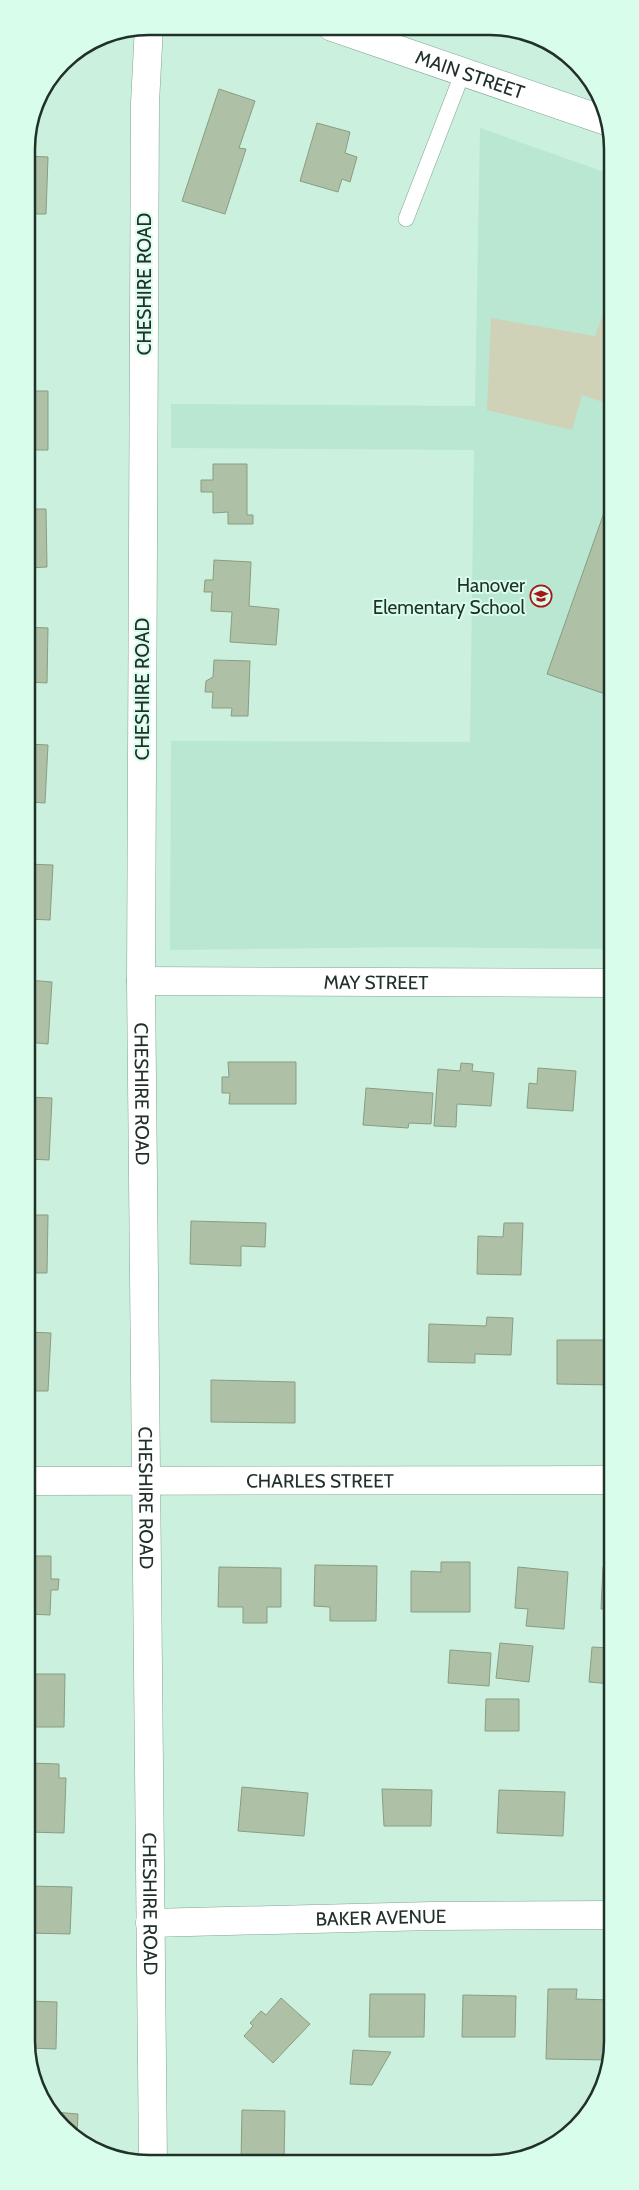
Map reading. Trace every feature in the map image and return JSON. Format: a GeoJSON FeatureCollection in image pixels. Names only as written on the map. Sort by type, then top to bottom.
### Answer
{"type":"FeatureCollection","features":[{"type":"Feature","properties":{"kind":"street","name":"CHESHIRE ROAD"},"geometry":{"type":"LineString","coordinates":[[149,35],[145,113],[141,981],[153,2155]]}},
{"type":"Feature","properties":{"kind":"street","name":"MAIN STREET"},"geometry":{"type":"LineString","coordinates":[[353,35],[600,119]]}},
{"type":"Feature","properties":{"kind":"street","name":"MAY STREET"},"geometry":{"type":"LineString","coordinates":[[141,981],[604,984]]}},
{"type":"Feature","properties":{"kind":"street","name":"CHARLES STREET"},"geometry":{"type":"LineString","coordinates":[[35,1481],[604,1480]]}},
{"type":"Feature","properties":{"kind":"street","name":"BAKER AVENUE"},"geometry":{"type":"LineString","coordinates":[[150,1923],[423,1916],[604,1915]]}},
{"type":"Feature","properties":{"kind":"lane"},"geometry":{"type":"LineString","coordinates":[[406,219],[463,72]]}},
{"type":"Feature","properties":{"kind":"shaded area","name":"Hanover Elementary School"},"geometry":{"type":"Polygon","coordinates":[[[480,128],[604,172],[604,949],[409,947],[170,950],[171,741],[470,742],[474,450],[171,448],[171,404],[475,406],[480,128]]]}},
{"type":"Feature","properties":{"kind":"shaded area"},"geometry":{"type":"Polygon","coordinates":[[[604,311],[604,403],[582,395],[572,430],[487,410],[491,318],[595,336],[604,311]]]}},
{"type":"Feature","properties":{"kind":"building"},"geometry":{"type":"Polygon","coordinates":[[[219,89],[255,101],[239,148],[246,149],[225,214],[182,201],[219,89]]]}},
{"type":"Feature","properties":{"kind":"building"},"geometry":{"type":"Polygon","coordinates":[[[317,123],[350,132],[345,153],[357,157],[350,182],[342,179],[338,192],[300,181],[317,123]]]}},
{"type":"Feature","properties":{"kind":"building"},"geometry":{"type":"Polygon","coordinates":[[[35,156],[48,157],[46,214],[35,214],[35,156]]]}},
{"type":"Feature","properties":{"kind":"building"},"geometry":{"type":"Polygon","coordinates":[[[35,391],[48,391],[48,450],[35,450],[35,391]]]}},
{"type":"Feature","properties":{"kind":"building"},"geometry":{"type":"Polygon","coordinates":[[[213,464],[247,464],[247,515],[253,515],[253,524],[228,524],[228,512],[213,513],[213,492],[201,492],[201,480],[213,480],[213,464]]]}},
{"type":"Feature","properties":{"kind":"building"},"geometry":{"type":"Polygon","coordinates":[[[35,509],[46,509],[47,567],[35,568],[35,509]]]}},
{"type":"Feature","properties":{"kind":"building"},"geometry":{"type":"Polygon","coordinates":[[[604,513],[604,694],[547,674],[604,513]]]}},
{"type":"Feature","properties":{"kind":"building"},"geometry":{"type":"Polygon","coordinates":[[[214,560],[251,562],[249,606],[279,609],[276,645],[230,642],[232,612],[211,611],[212,592],[204,592],[205,580],[213,580],[214,560]]]}},
{"type":"Feature","properties":{"kind":"building"},"geometry":{"type":"Polygon","coordinates":[[[35,627],[48,628],[47,683],[35,682],[35,627]]]}},
{"type":"Feature","properties":{"kind":"building"},"geometry":{"type":"Polygon","coordinates":[[[214,660],[250,661],[248,716],[231,716],[232,708],[212,708],[213,692],[205,692],[206,681],[213,677],[214,660]]]}},
{"type":"Feature","properties":{"kind":"building"},"geometry":{"type":"Polygon","coordinates":[[[35,744],[48,745],[45,803],[35,802],[35,744]]]}},
{"type":"Feature","properties":{"kind":"building"},"geometry":{"type":"Polygon","coordinates":[[[35,864],[53,865],[50,920],[35,919],[35,864]]]}},
{"type":"Feature","properties":{"kind":"building"},"geometry":{"type":"Polygon","coordinates":[[[35,981],[52,982],[48,1044],[35,1043],[35,981]]]}},
{"type":"Feature","properties":{"kind":"building"},"geometry":{"type":"Polygon","coordinates":[[[228,1062],[296,1062],[296,1104],[229,1104],[230,1093],[222,1093],[222,1077],[229,1077],[228,1062]]]}},
{"type":"Feature","properties":{"kind":"building"},"geometry":{"type":"Polygon","coordinates":[[[461,1063],[473,1064],[472,1071],[494,1073],[491,1106],[457,1104],[456,1127],[434,1126],[438,1069],[460,1071],[461,1063]]]}},
{"type":"Feature","properties":{"kind":"building"},"geometry":{"type":"Polygon","coordinates":[[[538,1068],[576,1071],[573,1111],[527,1108],[529,1083],[537,1084],[538,1068]]]}},
{"type":"Feature","properties":{"kind":"building"},"geometry":{"type":"Polygon","coordinates":[[[366,1088],[433,1093],[431,1124],[409,1123],[408,1128],[363,1125],[366,1088]]]}},
{"type":"Feature","properties":{"kind":"building"},"geometry":{"type":"Polygon","coordinates":[[[35,1097],[52,1098],[49,1160],[35,1159],[35,1097]]]}},
{"type":"Feature","properties":{"kind":"building"},"geometry":{"type":"Polygon","coordinates":[[[35,1215],[48,1215],[47,1273],[35,1273],[35,1215]]]}},
{"type":"Feature","properties":{"kind":"building"},"geometry":{"type":"Polygon","coordinates":[[[191,1221],[266,1223],[265,1247],[241,1246],[241,1266],[190,1264],[191,1221]]]}},
{"type":"Feature","properties":{"kind":"building"},"geometry":{"type":"Polygon","coordinates":[[[504,1223],[523,1223],[521,1275],[477,1274],[478,1236],[503,1237],[504,1223]]]}},
{"type":"Feature","properties":{"kind":"building"},"geometry":{"type":"Polygon","coordinates":[[[487,1317],[513,1318],[511,1355],[475,1354],[475,1363],[428,1362],[429,1324],[486,1326],[487,1317]]]}},
{"type":"Feature","properties":{"kind":"building"},"geometry":{"type":"Polygon","coordinates":[[[35,1332],[51,1333],[48,1391],[35,1391],[35,1332]]]}},
{"type":"Feature","properties":{"kind":"building"},"geometry":{"type":"Polygon","coordinates":[[[557,1340],[604,1340],[604,1385],[557,1384],[557,1340]]]}},
{"type":"Feature","properties":{"kind":"building"},"geometry":{"type":"Polygon","coordinates":[[[211,1380],[295,1382],[295,1423],[211,1422],[211,1380]]]}},
{"type":"Feature","properties":{"kind":"building"},"geometry":{"type":"Polygon","coordinates":[[[35,1556],[51,1556],[51,1579],[59,1579],[58,1590],[51,1590],[50,1615],[35,1614],[35,1556]]]}},
{"type":"Feature","properties":{"kind":"building"},"geometry":{"type":"Polygon","coordinates":[[[441,1562],[470,1562],[470,1612],[411,1612],[411,1571],[441,1572],[441,1562]]]}},
{"type":"Feature","properties":{"kind":"building"},"geometry":{"type":"Polygon","coordinates":[[[315,1565],[377,1566],[376,1621],[330,1621],[330,1607],[314,1606],[315,1565]]]}},
{"type":"Feature","properties":{"kind":"building"},"geometry":{"type":"Polygon","coordinates":[[[219,1567],[281,1568],[281,1607],[267,1607],[267,1623],[243,1623],[243,1607],[218,1607],[219,1567]]]}},
{"type":"Feature","properties":{"kind":"building"},"geometry":{"type":"Polygon","coordinates":[[[518,1567],[568,1572],[564,1629],[526,1626],[528,1609],[515,1608],[518,1567]]]}},
{"type":"Feature","properties":{"kind":"building"},"geometry":{"type":"Polygon","coordinates":[[[603,1567],[604,1609],[601,1609],[603,1567]]]}},
{"type":"Feature","properties":{"kind":"building"},"geometry":{"type":"Polygon","coordinates":[[[500,1643],[533,1646],[529,1682],[496,1678],[500,1643]]]}},
{"type":"Feature","properties":{"kind":"building"},"geometry":{"type":"Polygon","coordinates":[[[592,1647],[604,1648],[604,1683],[589,1682],[592,1647]]]}},
{"type":"Feature","properties":{"kind":"building"},"geometry":{"type":"Polygon","coordinates":[[[450,1650],[491,1653],[489,1686],[448,1683],[450,1650]]]}},
{"type":"Feature","properties":{"kind":"building"},"geometry":{"type":"Polygon","coordinates":[[[35,1674],[65,1674],[64,1727],[35,1727],[35,1674]]]}},
{"type":"Feature","properties":{"kind":"building"},"geometry":{"type":"Polygon","coordinates":[[[486,1699],[519,1699],[519,1731],[485,1731],[486,1699]]]}},
{"type":"Feature","properties":{"kind":"building"},"geometry":{"type":"Polygon","coordinates":[[[35,1763],[59,1764],[59,1778],[66,1778],[64,1833],[35,1832],[35,1763]]]}},
{"type":"Feature","properties":{"kind":"building"},"geometry":{"type":"Polygon","coordinates":[[[242,1787],[308,1793],[304,1836],[238,1831],[242,1787]]]}},
{"type":"Feature","properties":{"kind":"building"},"geometry":{"type":"Polygon","coordinates":[[[382,1789],[432,1790],[431,1826],[384,1826],[382,1789]]]}},
{"type":"Feature","properties":{"kind":"building"},"geometry":{"type":"Polygon","coordinates":[[[499,1790],[565,1792],[563,1836],[497,1833],[499,1790]]]}},
{"type":"Feature","properties":{"kind":"building"},"geometry":{"type":"Polygon","coordinates":[[[35,1886],[72,1887],[70,1934],[35,1933],[35,1886]]]}},
{"type":"Feature","properties":{"kind":"building"},"geometry":{"type":"Polygon","coordinates":[[[548,1989],[577,1989],[576,1999],[604,2000],[602,2060],[546,2059],[548,1989]]]}},
{"type":"Feature","properties":{"kind":"building"},"geometry":{"type":"Polygon","coordinates":[[[370,1994],[425,1994],[424,2037],[369,2037],[370,1994]]]}},
{"type":"Feature","properties":{"kind":"building"},"geometry":{"type":"Polygon","coordinates":[[[463,1995],[516,1996],[515,2037],[462,2037],[463,1995]]]}},
{"type":"Feature","properties":{"kind":"building"},"geometry":{"type":"Polygon","coordinates":[[[281,1998],[310,2024],[273,2063],[244,2036],[253,2026],[250,2023],[261,2011],[266,2015],[281,1998]]]}},
{"type":"Feature","properties":{"kind":"building"},"geometry":{"type":"Polygon","coordinates":[[[35,2001],[57,2002],[56,2049],[35,2048],[35,2001]]]}},
{"type":"Feature","properties":{"kind":"building"},"geometry":{"type":"Polygon","coordinates":[[[353,2050],[391,2052],[372,2085],[350,2084],[353,2050]]]}},
{"type":"Feature","properties":{"kind":"building"},"geometry":{"type":"Polygon","coordinates":[[[242,2110],[285,2111],[284,2155],[241,2155],[242,2110]]]}},
{"type":"Feature","properties":{"kind":"building"},"geometry":{"type":"Polygon","coordinates":[[[61,2113],[78,2114],[77,2129],[68,2122],[61,2113]]]}},
{"type":"Feature","properties":{"kind":"place","name":"Hanover Elementary School"},"geometry":{"type":"Point","coordinates":[541,596]}}]}
